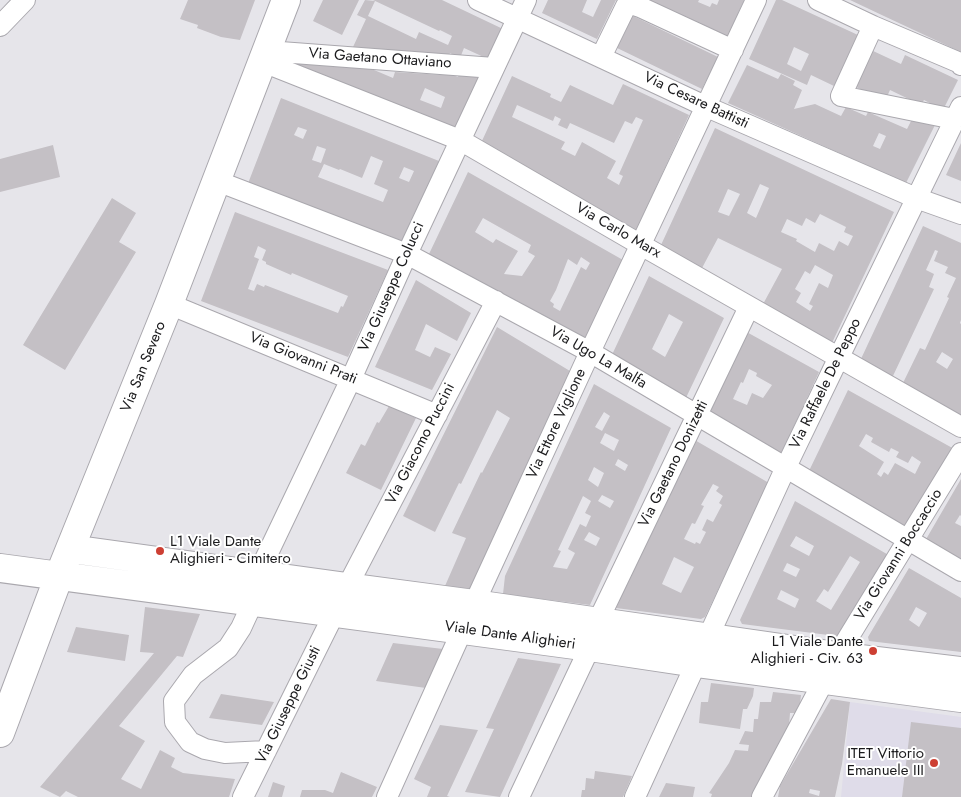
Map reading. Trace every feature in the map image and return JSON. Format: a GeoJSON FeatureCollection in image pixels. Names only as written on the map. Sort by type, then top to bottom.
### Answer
{"type":"FeatureCollection","features":[{"type":"Feature","properties":{"kind":"street"},"geometry":{"type":"LineString","coordinates":[[3,21],[25,0]]}},
{"type":"Feature","properties":{"kind":"street","name":"Via San Severo"},"geometry":{"type":"LineString","coordinates":[[0,734],[59,576],[169,304],[286,0]]}},
{"type":"Feature","properties":{"kind":"street","name":"Via Cesare Battisti"},"geometry":{"type":"LineString","coordinates":[[478,0],[707,107],[916,198],[961,214]]}},
{"type":"Feature","properties":{"kind":"street","name":"Via Giuseppe Colucci"},"geometry":{"type":"LineString","coordinates":[[258,574],[351,379],[407,254],[526,0]]}},
{"type":"Feature","properties":{"kind":"street","name":"Via Ettore Viglione"},"geometry":{"type":"LineString","coordinates":[[387,797],[590,352],[756,0]]}},
{"type":"Feature","properties":{"kind":"street"},"geometry":{"type":"LineString","coordinates":[[818,0],[961,65]]}},
{"type":"Feature","properties":{"kind":"street"},"geometry":{"type":"LineString","coordinates":[[601,58],[626,6],[631,4],[733,50]]}},
{"type":"Feature","properties":{"kind":"street"},"geometry":{"type":"LineString","coordinates":[[874,26],[841,96],[958,113]]}},
{"type":"Feature","properties":{"kind":"street","name":"Via Gaetano Ottaviano"},"geometry":{"type":"LineString","coordinates":[[265,56],[494,68]]}},
{"type":"Feature","properties":{"kind":"street","name":"Via Carlo Marx"},"geometry":{"type":"LineString","coordinates":[[265,56],[460,140],[961,427]]}},
{"type":"Feature","properties":{"kind":"street","name":"Via Raffaele De Peppo"},"geometry":{"type":"LineString","coordinates":[[635,797],[786,467],[958,113]]}},
{"type":"Feature","properties":{"kind":"street","name":"Via Ugo La Malfa"},"geometry":{"type":"LineString","coordinates":[[217,181],[407,254],[590,352],[961,571]]}},
{"type":"Feature","properties":{"kind":"street","name":"Via Giacomo Puccini"},"geometry":{"type":"LineString","coordinates":[[347,587],[496,301]]}},
{"type":"Feature","properties":{"kind":"street","name":"Via Giovanni Prati"},"geometry":{"type":"LineString","coordinates":[[169,304],[437,415]]}},
{"type":"Feature","properties":{"kind":"street","name":"Via Gaetano Donizetti"},"geometry":{"type":"LineString","coordinates":[[519,797],[590,647],[598,621],[749,306]]}},
{"type":"Feature","properties":{"kind":"street","name":"Via Giovanni Boccaccio"},"geometry":{"type":"LineString","coordinates":[[762,797],[823,679],[961,453]]}},
{"type":"Feature","properties":{"kind":"street","name":"Viale Dante Alighieri"},"geometry":{"type":"LineString","coordinates":[[71,549],[598,621],[837,656],[961,671]]}},
{"type":"Feature","properties":{"kind":"street","name":"Viale Dante Alighieri"},"geometry":{"type":"LineString","coordinates":[[0,568],[961,698]]}},
{"type":"Feature","properties":{"kind":"street"},"geometry":{"type":"LineString","coordinates":[[253,602],[241,628],[228,648],[193,675],[174,701],[175,722],[190,742],[205,749],[225,753],[266,751]]}},
{"type":"Feature","properties":{"kind":"street","name":"Via Giuseppe Giusti"},"geometry":{"type":"LineString","coordinates":[[243,797],[335,612]]}},
{"type":"Feature","properties":{"kind":"shaded area","name":"ITET Vittorio Emanuele III"},"geometry":{"type":"Polygon","coordinates":[[[850,702],[961,717],[961,797],[841,797],[850,702]]]}},
{"type":"Feature","properties":{"kind":"building"},"geometry":{"type":"Polygon","coordinates":[[[188,0],[255,0],[240,40],[221,37],[197,28],[198,25],[180,19],[188,0]]]}},
{"type":"Feature","properties":{"kind":"building"},"geometry":{"type":"Polygon","coordinates":[[[323,0],[359,0],[342,35],[313,21],[323,0]]]}},
{"type":"Feature","properties":{"kind":"building"},"geometry":{"type":"Polygon","coordinates":[[[365,0],[375,1],[368,16],[416,39],[419,32],[448,45],[452,36],[373,0],[442,0],[503,29],[488,59],[464,48],[460,58],[450,53],[448,58],[353,47],[366,19],[357,15],[365,0]]]}},
{"type":"Feature","properties":{"kind":"building"},"geometry":{"type":"Polygon","coordinates":[[[548,0],[587,0],[582,12],[593,17],[601,0],[616,0],[597,39],[542,13],[548,0]]]}},
{"type":"Feature","properties":{"kind":"building"},"geometry":{"type":"Polygon","coordinates":[[[645,0],[699,0],[698,2],[710,7],[712,3],[717,5],[719,0],[744,0],[727,38],[645,0]]]}},
{"type":"Feature","properties":{"kind":"building"},"geometry":{"type":"Polygon","coordinates":[[[776,0],[782,0],[858,35],[834,86],[811,75],[807,85],[749,59],[776,0]],[[794,47],[787,64],[801,71],[809,54],[794,47]]]}},
{"type":"Feature","properties":{"kind":"building"},"geometry":{"type":"Polygon","coordinates":[[[850,0],[961,0],[961,52],[886,17],[850,0]]]}},
{"type":"Feature","properties":{"kind":"building"},"geometry":{"type":"Polygon","coordinates":[[[631,15],[718,57],[702,89],[615,47],[631,15]]]}},
{"type":"Feature","properties":{"kind":"building"},"geometry":{"type":"Polygon","coordinates":[[[871,50],[901,64],[905,55],[958,80],[943,110],[924,100],[922,103],[918,101],[917,103],[890,90],[885,101],[854,86],[871,50]]]}},
{"type":"Feature","properties":{"kind":"building"},"geometry":{"type":"Polygon","coordinates":[[[296,60],[354,64],[366,69],[367,67],[393,78],[395,72],[443,75],[444,72],[458,77],[460,72],[479,77],[452,134],[292,70],[296,60]],[[425,88],[420,100],[441,108],[445,97],[425,88]]]}},
{"type":"Feature","properties":{"kind":"building"},"geometry":{"type":"Polygon","coordinates":[[[747,65],[778,79],[781,74],[795,81],[793,85],[802,90],[794,109],[815,104],[841,116],[846,107],[866,116],[868,112],[907,129],[913,117],[938,119],[906,183],[728,103],[747,65]],[[879,133],[873,146],[880,149],[886,136],[879,133]]]}},
{"type":"Feature","properties":{"kind":"building"},"geometry":{"type":"Polygon","coordinates":[[[512,76],[551,94],[550,97],[561,102],[570,85],[613,105],[623,84],[689,115],[636,231],[481,143],[512,76]],[[517,105],[512,117],[565,142],[561,149],[575,156],[582,142],[616,161],[607,178],[619,185],[623,176],[619,174],[643,120],[636,117],[632,124],[625,121],[614,143],[570,123],[567,129],[558,125],[561,119],[555,116],[553,121],[517,105]]]}},
{"type":"Feature","properties":{"kind":"building"},"geometry":{"type":"Polygon","coordinates":[[[281,98],[439,161],[401,245],[247,186],[281,98]],[[298,127],[294,135],[303,139],[307,130],[298,127]],[[317,146],[312,160],[321,163],[326,149],[317,146]],[[371,156],[362,178],[324,164],[318,177],[383,202],[388,190],[374,184],[383,161],[371,156]],[[404,167],[399,178],[409,182],[414,171],[404,167]]]}},
{"type":"Feature","properties":{"kind":"building"},"geometry":{"type":"Polygon","coordinates":[[[715,128],[894,212],[831,345],[762,306],[782,269],[718,238],[702,268],[661,245],[715,128]],[[760,184],[747,213],[756,218],[769,188],[760,184]],[[728,189],[718,212],[729,216],[740,194],[728,189]],[[820,214],[815,223],[806,218],[802,226],[787,219],[781,232],[797,239],[796,241],[815,252],[819,243],[834,251],[839,241],[848,246],[853,236],[844,232],[846,227],[820,214]],[[815,265],[810,274],[805,271],[795,289],[801,293],[796,302],[810,311],[813,306],[809,304],[819,283],[828,288],[833,275],[815,265]]]}},
{"type":"Feature","properties":{"kind":"building"},"geometry":{"type":"Polygon","coordinates":[[[961,143],[961,181],[946,175],[961,143]]]}},
{"type":"Feature","properties":{"kind":"building"},"geometry":{"type":"Polygon","coordinates":[[[53,145],[60,177],[0,192],[0,159],[53,145]]]}},
{"type":"Feature","properties":{"kind":"building"},"geometry":{"type":"Polygon","coordinates":[[[468,172],[623,260],[584,343],[429,254],[468,172]],[[483,218],[475,232],[493,243],[496,239],[518,251],[504,274],[522,276],[535,256],[528,252],[531,245],[483,218]],[[581,257],[577,265],[568,259],[550,301],[554,304],[553,307],[560,311],[581,267],[586,270],[590,263],[581,257]]]}},
{"type":"Feature","properties":{"kind":"building"},"geometry":{"type":"Polygon","coordinates":[[[112,198],[136,213],[119,242],[136,252],[65,370],[23,345],[112,198]]]}},
{"type":"Feature","properties":{"kind":"building"},"geometry":{"type":"Polygon","coordinates":[[[235,212],[388,270],[348,357],[201,301],[235,212]],[[258,246],[254,257],[259,259],[248,289],[254,291],[257,284],[264,287],[265,285],[338,313],[341,306],[343,307],[348,296],[266,264],[262,260],[266,250],[258,246]]]}},
{"type":"Feature","properties":{"kind":"building"},"geometry":{"type":"Polygon","coordinates":[[[923,226],[961,243],[961,416],[902,385],[920,348],[925,350],[956,278],[945,273],[948,267],[934,261],[938,251],[935,250],[926,270],[934,274],[929,287],[934,289],[892,378],[860,361],[923,226]],[[942,352],[936,362],[947,369],[953,359],[942,352]]]}},
{"type":"Feature","properties":{"kind":"building"},"geometry":{"type":"Polygon","coordinates":[[[649,276],[724,318],[684,402],[610,359],[649,276]],[[669,314],[652,349],[665,357],[683,322],[669,314]]]}},
{"type":"Feature","properties":{"kind":"building"},"geometry":{"type":"Polygon","coordinates":[[[416,280],[471,313],[457,341],[426,324],[415,350],[430,357],[435,347],[451,354],[432,390],[375,367],[416,280]]]}},
{"type":"Feature","properties":{"kind":"building"},"geometry":{"type":"Polygon","coordinates":[[[497,327],[570,371],[470,589],[445,586],[466,538],[452,533],[481,472],[510,418],[497,410],[435,532],[403,516],[497,327]]]}},
{"type":"Feature","properties":{"kind":"building"},"geometry":{"type":"Polygon","coordinates":[[[743,330],[819,372],[780,457],[703,415],[743,330]],[[749,369],[733,399],[747,405],[752,393],[763,398],[772,385],[756,376],[757,373],[749,369]]]}},
{"type":"Feature","properties":{"kind":"building"},"geometry":{"type":"Polygon","coordinates":[[[594,384],[671,428],[590,605],[503,594],[505,576],[594,384]],[[604,412],[595,427],[602,431],[610,416],[604,412]],[[605,433],[600,443],[614,451],[619,440],[605,433]],[[618,459],[615,465],[625,471],[628,465],[618,459]],[[594,467],[588,480],[598,487],[604,473],[594,467]],[[602,495],[598,501],[610,508],[614,501],[602,495]],[[583,496],[558,550],[561,551],[553,567],[567,569],[575,553],[568,549],[580,524],[586,527],[591,516],[585,513],[591,501],[583,496]],[[589,532],[584,540],[596,546],[600,538],[589,532]]]}},
{"type":"Feature","properties":{"kind":"building"},"geometry":{"type":"Polygon","coordinates":[[[848,390],[956,450],[907,531],[808,473],[848,390]],[[866,434],[859,446],[884,462],[877,474],[881,477],[884,472],[888,475],[895,463],[915,474],[921,462],[912,456],[908,463],[896,457],[899,452],[891,448],[889,452],[871,442],[873,438],[866,434]]]}},
{"type":"Feature","properties":{"kind":"building"},"geometry":{"type":"Polygon","coordinates":[[[389,406],[416,418],[381,490],[346,473],[361,444],[365,446],[377,422],[379,423],[389,406]]]}},
{"type":"Feature","properties":{"kind":"building"},"geometry":{"type":"Polygon","coordinates":[[[693,439],[769,483],[705,617],[701,619],[616,608],[693,439]],[[713,484],[701,505],[704,506],[695,524],[692,523],[684,539],[695,544],[696,542],[700,544],[706,532],[702,530],[707,519],[713,522],[722,505],[719,503],[723,496],[716,491],[719,487],[713,484]],[[674,557],[662,584],[681,593],[694,567],[674,557]]]}},
{"type":"Feature","properties":{"kind":"building"},"geometry":{"type":"Polygon","coordinates":[[[961,479],[961,516],[955,523],[961,526],[961,562],[925,541],[961,479]]]}},
{"type":"Feature","properties":{"kind":"building"},"geometry":{"type":"Polygon","coordinates":[[[795,501],[892,557],[844,637],[742,624],[740,620],[795,501]],[[796,536],[790,546],[809,556],[814,546],[796,536]],[[850,556],[828,592],[824,589],[816,601],[831,610],[860,562],[850,556]],[[787,563],[783,571],[796,577],[800,569],[787,563]],[[781,590],[777,599],[795,608],[799,599],[781,590]]]}},
{"type":"Feature","properties":{"kind":"building"},"geometry":{"type":"Polygon","coordinates":[[[909,568],[961,598],[961,652],[869,641],[868,637],[909,568]],[[916,607],[909,620],[919,627],[927,613],[916,607]]]}},
{"type":"Feature","properties":{"kind":"building"},"geometry":{"type":"Polygon","coordinates":[[[145,607],[200,614],[183,657],[177,656],[119,726],[145,741],[121,779],[141,789],[160,750],[175,758],[171,767],[183,773],[235,779],[229,797],[78,797],[66,791],[60,797],[40,787],[154,653],[140,652],[145,607]]]}},
{"type":"Feature","properties":{"kind":"building"},"geometry":{"type":"Polygon","coordinates":[[[76,627],[129,635],[125,661],[67,652],[76,627]]]}},
{"type":"Feature","properties":{"kind":"building"},"geometry":{"type":"Polygon","coordinates":[[[393,643],[443,649],[426,688],[376,681],[393,643]]]}},
{"type":"Feature","properties":{"kind":"building"},"geometry":{"type":"Polygon","coordinates":[[[518,658],[561,664],[500,797],[465,792],[494,729],[486,728],[518,658]]]}},
{"type":"Feature","properties":{"kind":"building"},"geometry":{"type":"Polygon","coordinates":[[[711,683],[754,688],[753,696],[747,709],[743,709],[740,729],[699,723],[701,702],[708,702],[711,683]]]}},
{"type":"Feature","properties":{"kind":"building"},"geometry":{"type":"Polygon","coordinates":[[[773,692],[801,695],[799,713],[790,713],[788,738],[755,797],[711,797],[712,794],[709,793],[729,763],[735,750],[748,751],[749,745],[739,744],[745,731],[753,732],[754,719],[758,719],[760,702],[771,702],[773,692]]]}},
{"type":"Feature","properties":{"kind":"building"},"geometry":{"type":"Polygon","coordinates":[[[221,694],[274,702],[262,725],[209,718],[221,694]]]}},
{"type":"Feature","properties":{"kind":"building"},"geometry":{"type":"Polygon","coordinates":[[[831,699],[850,702],[842,764],[835,797],[778,797],[780,786],[831,699]],[[810,789],[809,793],[819,796],[820,791],[810,789]]]}},
{"type":"Feature","properties":{"kind":"building","name":"ITET Vittorio Emanuele III"},"geometry":{"type":"Polygon","coordinates":[[[911,722],[961,728],[961,797],[902,797],[911,722]]]}},
{"type":"Feature","properties":{"kind":"building"},"geometry":{"type":"Polygon","coordinates":[[[440,725],[478,730],[447,796],[450,797],[427,797],[431,787],[414,779],[440,725]]]}},
{"type":"Feature","properties":{"kind":"building"},"geometry":{"type":"Polygon","coordinates":[[[595,771],[632,776],[623,797],[581,797],[582,790],[585,790],[586,778],[594,779],[595,771]]]}},
{"type":"Feature","properties":{"kind":"building"},"geometry":{"type":"Polygon","coordinates":[[[341,772],[377,787],[372,797],[300,797],[302,790],[325,790],[333,793],[341,772]]]}},
{"type":"Feature","properties":{"kind":"building"},"geometry":{"type":"Polygon","coordinates":[[[273,782],[285,786],[282,797],[268,797],[273,782]]]}},
{"type":"Feature","properties":{"kind":"building"},"geometry":{"type":"Polygon","coordinates":[[[666,783],[695,787],[693,797],[659,797],[666,783]]]}},
{"type":"Feature","properties":{"kind":"place","name":"L1 Viale Dante Alighieri - Cimitero"},"geometry":{"type":"Point","coordinates":[160,551]}},
{"type":"Feature","properties":{"kind":"place","name":"L1 Viale Dante Alighieri - Civ. 63"},"geometry":{"type":"Point","coordinates":[873,651]}},
{"type":"Feature","properties":{"kind":"place","name":"ITET Vittorio Emanuele III"},"geometry":{"type":"Point","coordinates":[934,763]}}]}
